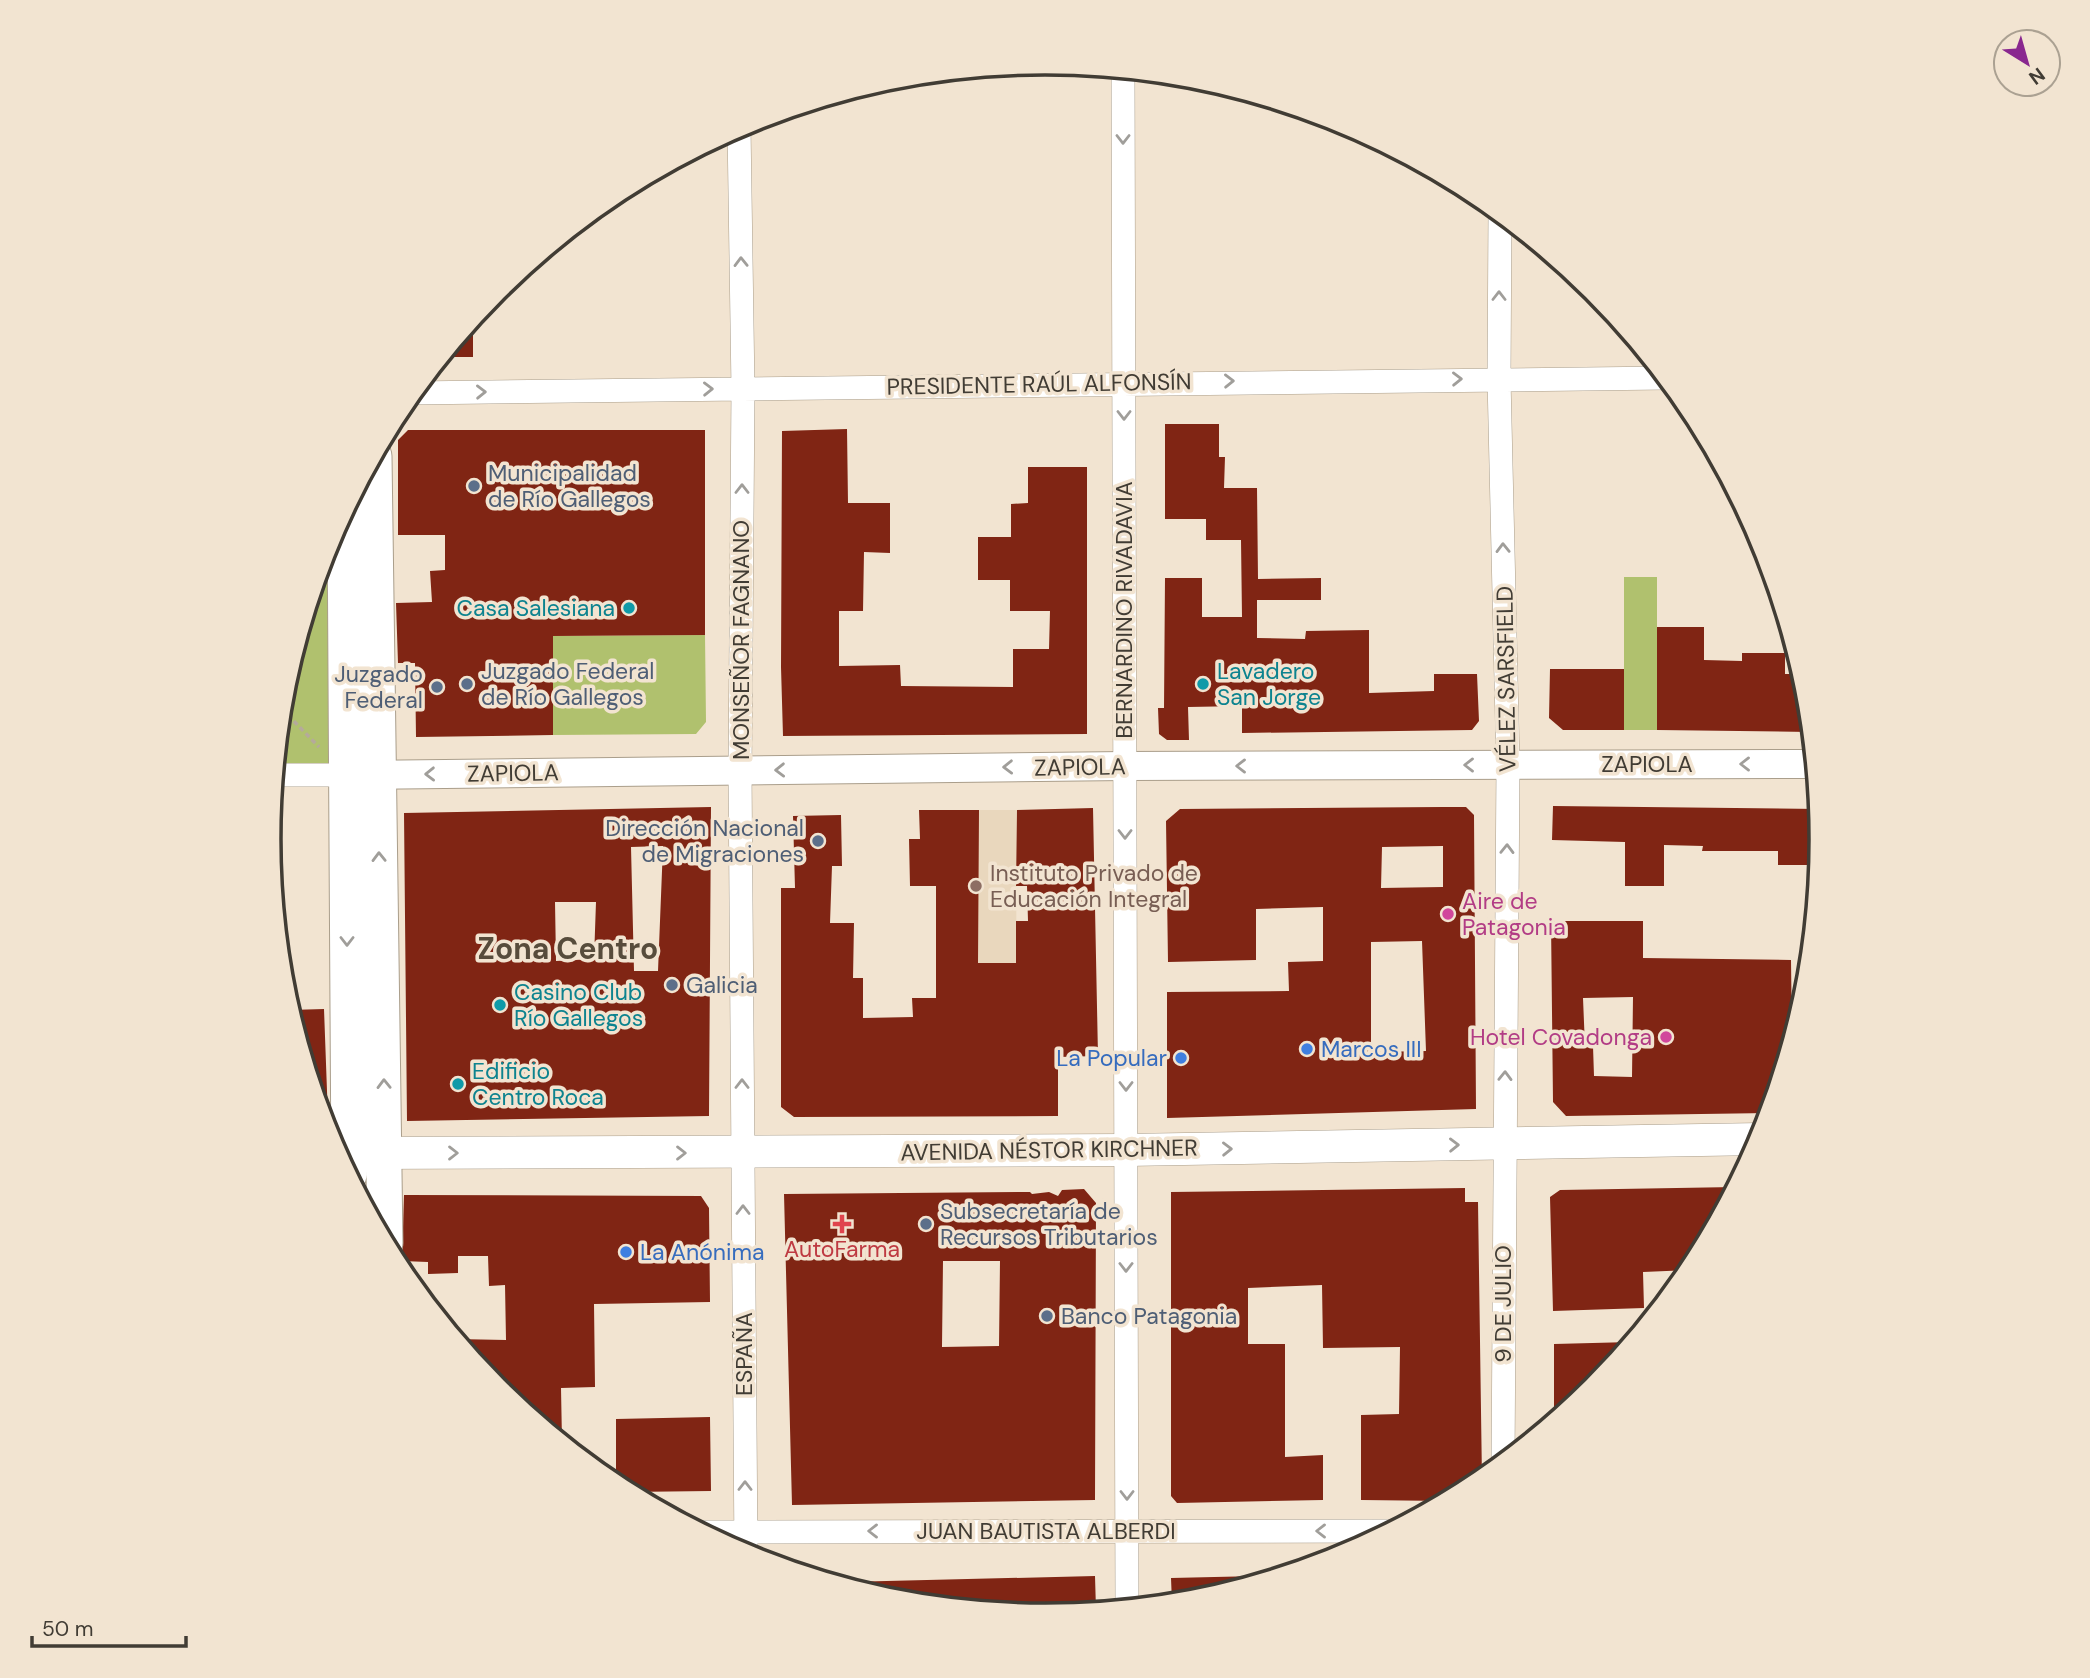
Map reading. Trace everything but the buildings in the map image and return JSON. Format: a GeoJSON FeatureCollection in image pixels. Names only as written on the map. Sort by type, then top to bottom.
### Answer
{"type":"FeatureCollection","features":[{"type":"Feature","properties":{"kind":"main road"},"geometry":{"type":"LineString","coordinates":[[372,478],[351,769],[385,1153],[385,1223]]}},
{"type":"Feature","properties":{"kind":"main road"},"geometry":{"type":"LineString","coordinates":[[345,1145],[351,769],[346,533]]}},
{"type":"Feature","properties":{"kind":"main road","name":"AVENIDA NÉSTOR KIRCHNER"},"geometry":{"type":"LineString","coordinates":[[352,1160],[385,1153],[1126,1150],[1747,1139]]}},
{"type":"Feature","properties":{"kind":"street","name":"BERNARDINO RIVADAVIA"},"geometry":{"type":"LineString","coordinates":[[1123,80],[1127,1598]]}},
{"type":"Feature","properties":{"kind":"street","name":"MONSEÑOR FAGNANO"},"geometry":{"type":"LineString","coordinates":[[739,139],[743,389],[740,770],[743,1153]]}},
{"type":"Feature","properties":{"kind":"street","name":"VÉLEZ SARSFIELD"},"geometry":{"type":"LineString","coordinates":[[1500,226],[1499,379],[1508,765],[1504,1145]]}},
{"type":"Feature","properties":{"kind":"street","name":"PRESIDENTE RAÚL ALFONSÍN"},"geometry":{"type":"LineString","coordinates":[[426,393],[1654,378]]}},
{"type":"Feature","properties":{"kind":"street","name":"ZAPIOLA"},"geometry":{"type":"LineString","coordinates":[[351,769],[740,770],[1805,764]]}},
{"type":"Feature","properties":{"kind":"street"},"geometry":{"type":"LineString","coordinates":[[284,774],[351,769]]}},
{"type":"Feature","properties":{"kind":"street","name":"9 DE JULIO"},"geometry":{"type":"LineString","coordinates":[[1503,1450],[1504,1145]]}},
{"type":"Feature","properties":{"kind":"street","name":"ESPAÑA"},"geometry":{"type":"LineString","coordinates":[[743,1153],[746,1542]]}},
{"type":"Feature","properties":{"kind":"street","name":"JUAN BAUTISTA ALBERDI"},"geometry":{"type":"LineString","coordinates":[[725,1532],[1368,1531]]}},
{"type":"Feature","properties":{"kind":"path"},"geometry":{"type":"LineString","coordinates":[[292,717],[351,769]]}},
{"type":"Feature","properties":{"kind":"shaded area","name":"Instituto Privado de Educación Integral"},"geometry":{"type":"Polygon","coordinates":[[[936,810],[1017,810],[1016,963],[936,963],[936,810]]]}},
{"type":"Feature","properties":{"kind":"green space"},"geometry":{"type":"Polygon","coordinates":[[[330,571],[346,775],[284,775],[296,690],[307,641],[330,571]]]}},
{"type":"Feature","properties":{"kind":"green space"},"geometry":{"type":"Polygon","coordinates":[[[1624,577],[1657,577],[1657,730],[1624,730],[1624,577]]]}},
{"type":"Feature","properties":{"kind":"green space"},"geometry":{"type":"Polygon","coordinates":[[[705,635],[706,722],[696,734],[553,735],[553,636],[705,635]]]}},
{"type":"Feature","properties":{"kind":"place","name":"Municipalidad de Río Gallegos"},"geometry":{"type":"Point","coordinates":[474,486]}},
{"type":"Feature","properties":{"kind":"place","name":"Casa Salesiana"},"geometry":{"type":"Point","coordinates":[629,608]}},
{"type":"Feature","properties":{"kind":"place","name":"Juzgado Federal de Río Gallegos"},"geometry":{"type":"Point","coordinates":[467,684]}},
{"type":"Feature","properties":{"kind":"place","name":"Lavadero San Jorge"},"geometry":{"type":"Point","coordinates":[1203,684]}},
{"type":"Feature","properties":{"kind":"place","name":"Juzgado Federal"},"geometry":{"type":"Point","coordinates":[437,687]}},
{"type":"Feature","properties":{"kind":"place","name":"Dirección Nacional de Migraciones"},"geometry":{"type":"Point","coordinates":[818,841]}},
{"type":"Feature","properties":{"kind":"place","name":"Instituto Privado de Educación Integral"},"geometry":{"type":"Point","coordinates":[976,886]}},
{"type":"Feature","properties":{"kind":"place","name":"Aire de Patagonia"},"geometry":{"type":"Point","coordinates":[1448,914]}},
{"type":"Feature","properties":{"kind":"place","name":"Galicia"},"geometry":{"type":"Point","coordinates":[672,985]}},
{"type":"Feature","properties":{"kind":"place","name":"Casino Club Río Gallegos"},"geometry":{"type":"Point","coordinates":[500,1005]}},
{"type":"Feature","properties":{"kind":"place","name":"Hotel Covadonga"},"geometry":{"type":"Point","coordinates":[1666,1037]}},
{"type":"Feature","properties":{"kind":"place","name":"Marcos III"},"geometry":{"type":"Point","coordinates":[1307,1049]}},
{"type":"Feature","properties":{"kind":"place","name":"La Popular"},"geometry":{"type":"Point","coordinates":[1181,1058]}},
{"type":"Feature","properties":{"kind":"place","name":"Edificio Centro Roca"},"geometry":{"type":"Point","coordinates":[458,1084]}},
{"type":"Feature","properties":{"kind":"place","name":"AutoFarma"},"geometry":{"type":"Point","coordinates":[842,1224]}},
{"type":"Feature","properties":{"kind":"place","name":"Subsecretaría de Recursos Tributarios"},"geometry":{"type":"Point","coordinates":[926,1224]}},
{"type":"Feature","properties":{"kind":"place","name":"La Anónima"},"geometry":{"type":"Point","coordinates":[626,1252]}},
{"type":"Feature","properties":{"kind":"place","name":"Banco Patagonia"},"geometry":{"type":"Point","coordinates":[1047,1316]}},
{"type":"Feature","properties":{"kind":"district","name":"Zona Centro"},"geometry":{"type":"Point","coordinates":[568,948]}}]}
